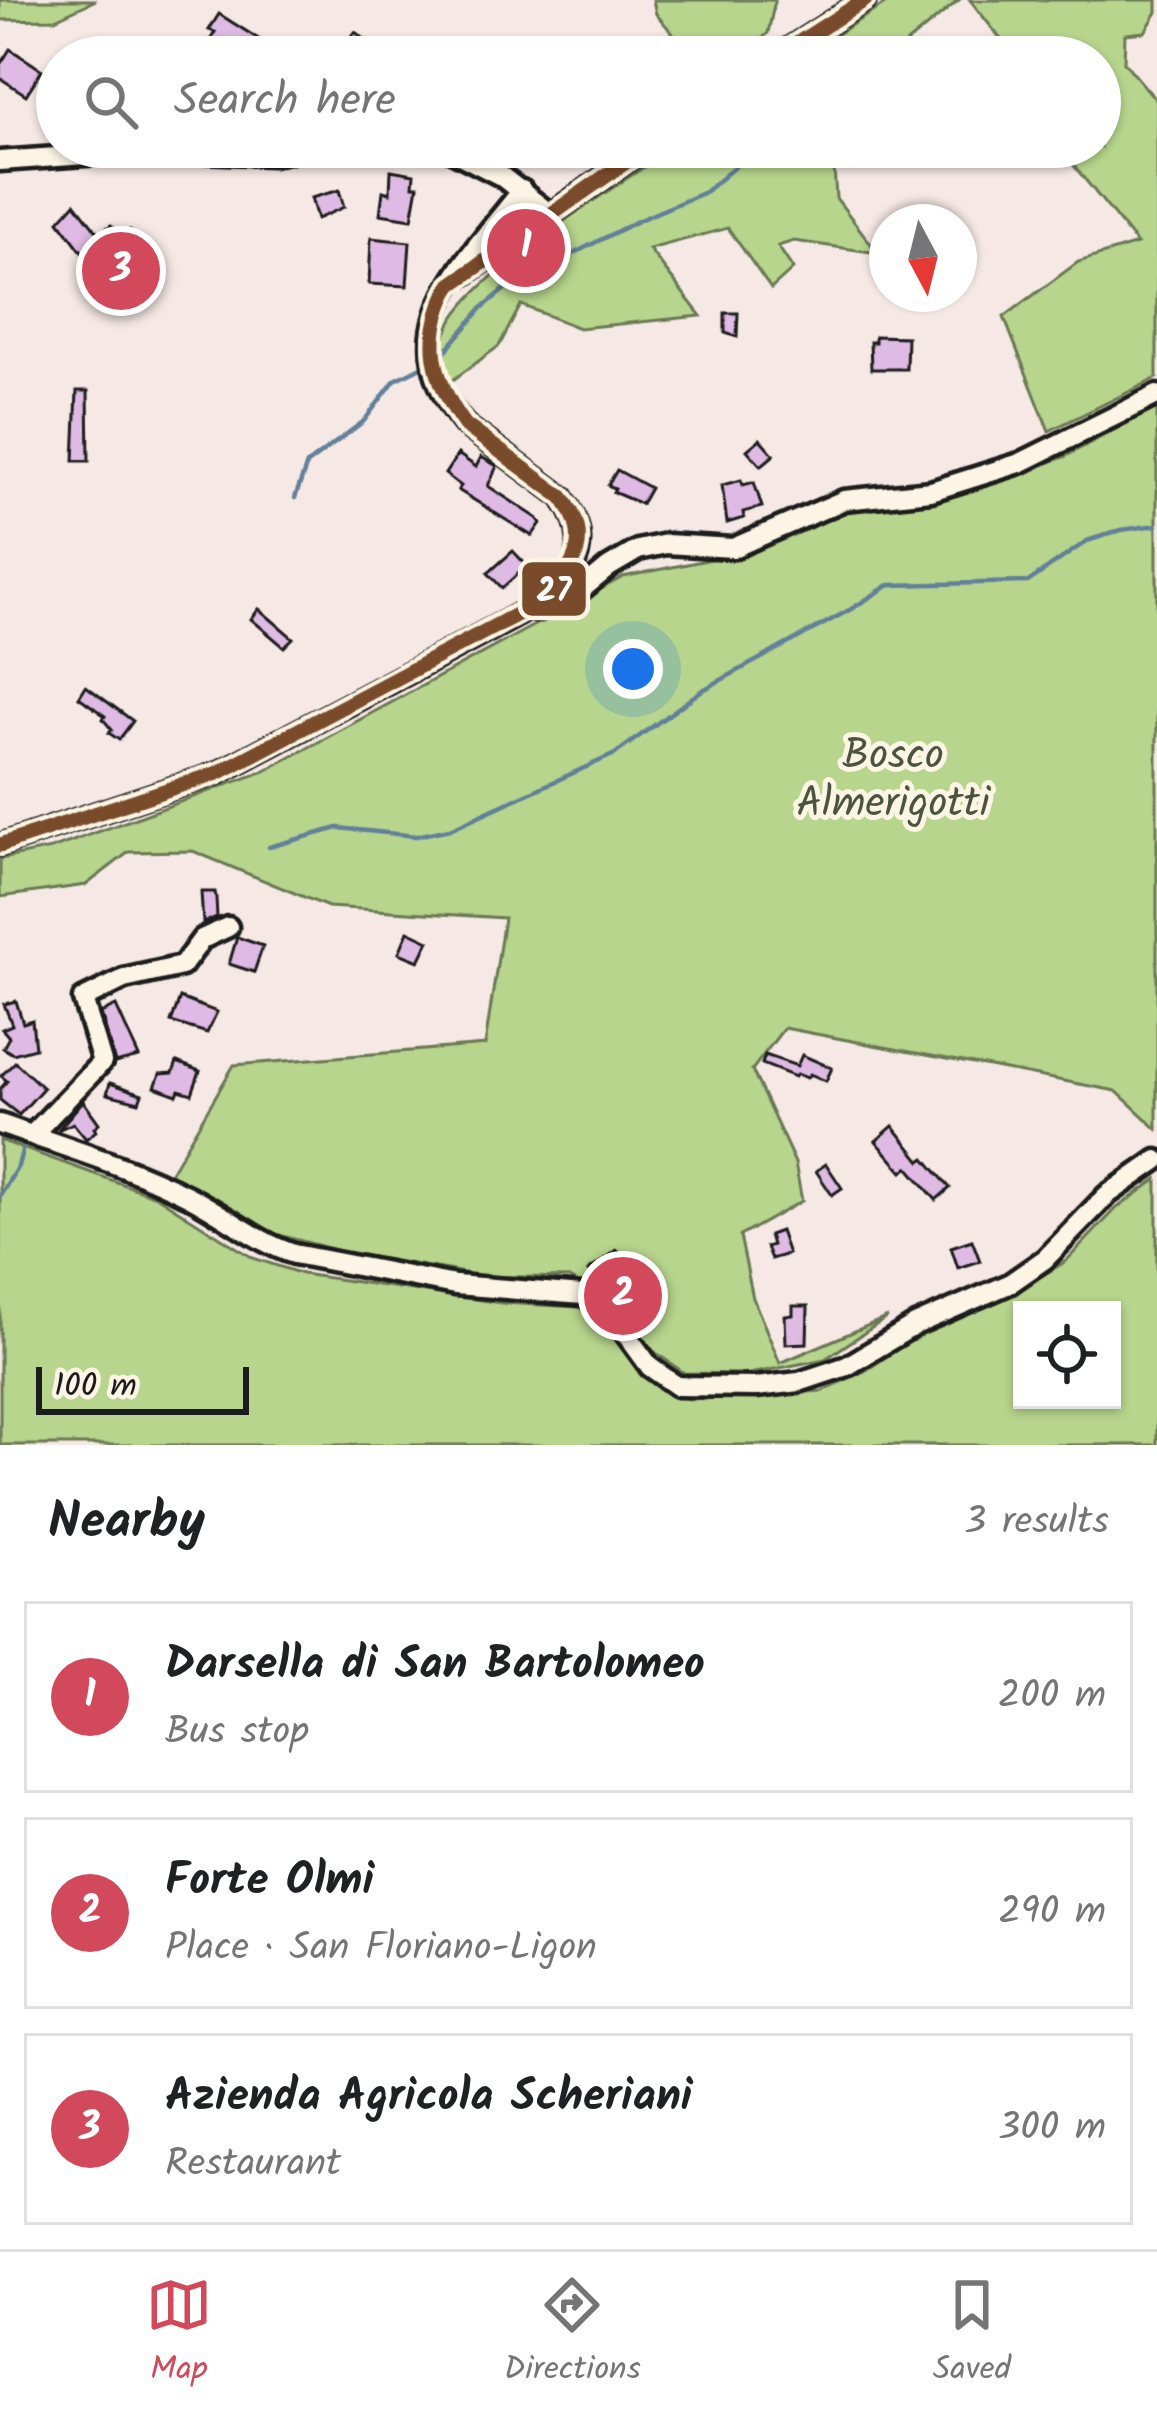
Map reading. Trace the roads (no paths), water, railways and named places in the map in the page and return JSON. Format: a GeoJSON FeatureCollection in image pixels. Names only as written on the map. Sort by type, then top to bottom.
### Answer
{"type":"FeatureCollection","features":[{"type":"Feature","properties":{"kind":"street"},"geometry":{"type":"LineString","coordinates":[[809,36],[865,0]]}},
{"type":"Feature","properties":{"kind":"street"},"geometry":{"type":"LineString","coordinates":[[0,160],[36,157]]}},
{"type":"Feature","properties":{"kind":"street"},"geometry":{"type":"LineString","coordinates":[[482,168],[522,190],[549,213]]}},
{"type":"Feature","properties":{"kind":"street"},"geometry":{"type":"LineString","coordinates":[[451,285],[616,168]]}},
{"type":"Feature","properties":{"kind":"street"},"geometry":{"type":"LineString","coordinates":[[0,844],[218,773],[520,614],[565,582],[577,556],[577,525],[562,497],[453,411],[438,382],[429,335],[433,315],[451,285],[522,190]]}},
{"type":"Feature","properties":{"kind":"street"},"geometry":{"type":"LineString","coordinates":[[520,614],[550,609],[570,599],[638,550],[666,544],[733,548],[844,500],[931,491],[1020,463],[1157,395]]}},
{"type":"Feature","properties":{"kind":"street"},"geometry":{"type":"LineString","coordinates":[[33,1133],[102,1062],[83,1000],[124,979],[182,966],[202,939],[228,927]]}},
{"type":"Feature","properties":{"kind":"street"},"geometry":{"type":"LineString","coordinates":[[0,1124],[107,1159],[186,1195],[274,1248],[455,1286],[583,1295],[612,1315],[663,1379],[695,1388],[756,1387],[822,1376],[848,1366],[915,1324],[1010,1284],[1045,1258],[1124,1183],[1157,1160]]}},
{"type":"Feature","properties":{"kind":"waterway"},"geometry":{"type":"LineString","coordinates":[[442,355],[505,289],[639,220],[705,192],[733,168]]}},
{"type":"Feature","properties":{"kind":"waterway"},"geometry":{"type":"LineString","coordinates":[[295,498],[307,464],[364,421],[395,380],[425,365]]}},
{"type":"Feature","properties":{"kind":"waterway"},"geometry":{"type":"LineString","coordinates":[[269,847],[338,828],[416,836],[450,829],[615,754],[701,691],[889,585],[1028,582],[1087,541],[1157,525]]}},
{"type":"Feature","properties":{"kind":"waterway"},"geometry":{"type":"LineString","coordinates":[[0,1196],[18,1166],[24,1143]]}},
{"type":"Feature","properties":{"kind":"waterway"},"geometry":{"type":"LineString","coordinates":[[0,1245],[0,1260]]}},
{"type":"Feature","properties":{"kind":"place","name":"Darsella di San Bartolomeo"},"geometry":{"type":"Point","coordinates":[526,248]}},
{"type":"Feature","properties":{"kind":"place","name":"Azienda Agricola Scheriani"},"geometry":{"type":"Point","coordinates":[121,271]}},
{"type":"Feature","properties":{"kind":"place","name":"Forte Olmi"},"geometry":{"type":"Point","coordinates":[623,1296]}},
{"type":"Feature","properties":{"kind":"park label","name":"Bosco Almerigotti"},"geometry":{"type":"Point","coordinates":[893,780]}}]}
